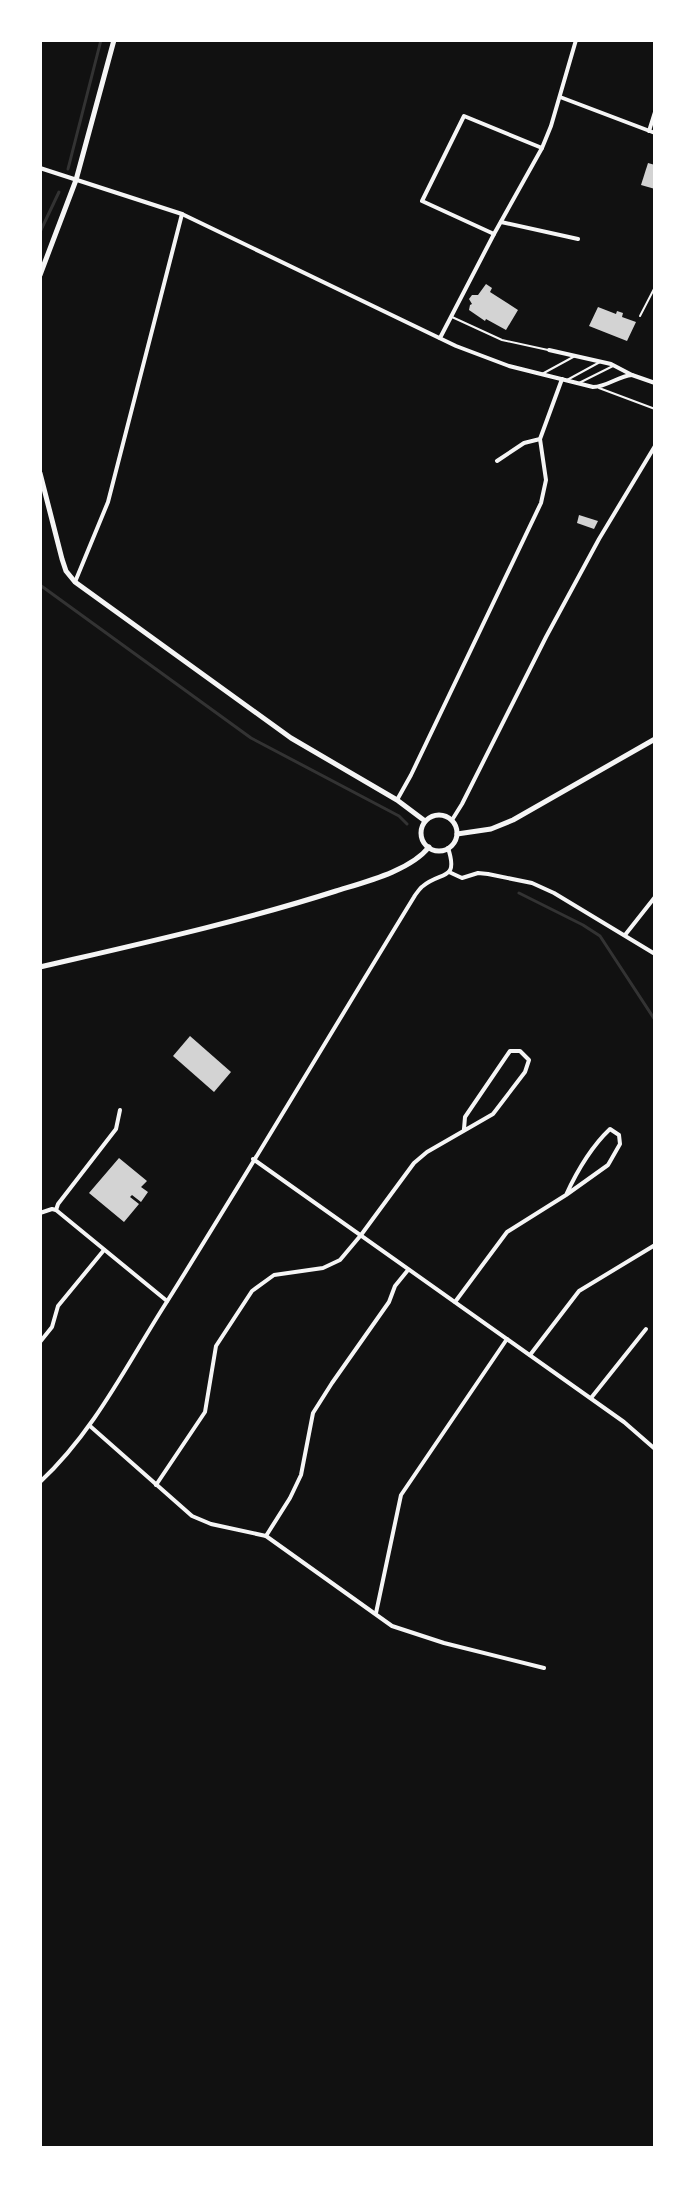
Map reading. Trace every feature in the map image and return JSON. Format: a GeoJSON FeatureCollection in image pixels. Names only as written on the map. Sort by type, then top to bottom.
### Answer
{"type":"FeatureCollection","features":[{"type":"Feature","properties":{"kind":"street"},"geometry":{"type":"LineString","coordinates":[[40,275],[73,179],[114,40]]}},
{"type":"Feature","properties":{"kind":"street"},"geometry":{"type":"LineString","coordinates":[[440,338],[542,148],[576,40]]}},
{"type":"Feature","properties":{"kind":"street"},"geometry":{"type":"LineString","coordinates":[[559,97],[652,132],[655,112]]}},
{"type":"Feature","properties":{"kind":"street"},"geometry":{"type":"LineString","coordinates":[[494,234],[422,201],[464,116],[542,148]]}},
{"type":"Feature","properties":{"kind":"street"},"geometry":{"type":"LineString","coordinates":[[40,168],[182,214],[491,360],[597,387],[632,375]]}},
{"type":"Feature","properties":{"kind":"street"},"geometry":{"type":"LineString","coordinates":[[75,582],[108,502],[182,214]]}},
{"type":"Feature","properties":{"kind":"street"},"geometry":{"type":"LineString","coordinates":[[501,222],[578,239]]}},
{"type":"Feature","properties":{"kind":"street"},"geometry":{"type":"LineString","coordinates":[[549,350],[615,365],[655,383]]}},
{"type":"Feature","properties":{"kind":"street"},"geometry":{"type":"LineString","coordinates":[[397,800],[541,503],[546,480],[540,439],[564,380]]}},
{"type":"Feature","properties":{"kind":"street"},"geometry":{"type":"LineString","coordinates":[[497,461],[524,443],[540,439]]}},
{"type":"Feature","properties":{"kind":"street"},"geometry":{"type":"LineString","coordinates":[[452,820],[599,539],[655,446]]}},
{"type":"Feature","properties":{"kind":"street"},"geometry":{"type":"LineString","coordinates":[[40,473],[62,559],[66,571],[75,582],[291,738],[370,783],[425,821]]}},
{"type":"Feature","properties":{"kind":"street"},"geometry":{"type":"LineString","coordinates":[[457,834],[491,829],[513,820],[655,739]]}},
{"type":"Feature","properties":{"kind":"street"},"geometry":{"type":"LineString","coordinates":[[441,814],[452,820],[457,834],[454,842],[448,848],[437,851],[429,847],[421,835],[425,821],[441,814]]}},
{"type":"Feature","properties":{"kind":"street"},"geometry":{"type":"LineString","coordinates":[[40,967],[275,911],[405,865],[429,847]]}},
{"type":"Feature","properties":{"kind":"street"},"geometry":{"type":"LineString","coordinates":[[40,1482],[90,1426],[414,897],[423,885],[449,872],[452,860],[448,848]]}},
{"type":"Feature","properties":{"kind":"street"},"geometry":{"type":"LineString","coordinates":[[449,872],[462,878],[478,873],[532,883],[655,954]]}},
{"type":"Feature","properties":{"kind":"street"},"geometry":{"type":"LineString","coordinates":[[625,935],[655,897]]}},
{"type":"Feature","properties":{"kind":"street"},"geometry":{"type":"LineString","coordinates":[[156,1485],[205,1412],[216,1346],[252,1291],[274,1275],[316,1270],[332,1265],[348,1252],[414,1163],[464,1129],[493,1114],[525,1072],[529,1060],[520,1051],[510,1051],[465,1117],[464,1129]]}},
{"type":"Feature","properties":{"kind":"street"},"geometry":{"type":"LineString","coordinates":[[40,1213],[54,1209],[58,1204],[116,1129],[120,1110]]}},
{"type":"Feature","properties":{"kind":"street"},"geometry":{"type":"LineString","coordinates":[[455,1302],[507,1232],[566,1195],[608,1165],[620,1144],[619,1135],[610,1129],[601,1137],[578,1168],[566,1195]]}},
{"type":"Feature","properties":{"kind":"street"},"geometry":{"type":"LineString","coordinates":[[253,1159],[591,1398],[655,1449]]}},
{"type":"Feature","properties":{"kind":"street"},"geometry":{"type":"LineString","coordinates":[[54,1209],[167,1301]]}},
{"type":"Feature","properties":{"kind":"street"},"geometry":{"type":"LineString","coordinates":[[530,1355],[579,1291],[655,1245]]}},
{"type":"Feature","properties":{"kind":"street"},"geometry":{"type":"LineString","coordinates":[[40,1342],[52,1327],[58,1306],[104,1250]]}},
{"type":"Feature","properties":{"kind":"street"},"geometry":{"type":"LineString","coordinates":[[266,1536],[301,1475],[313,1413],[408,1269]]}},
{"type":"Feature","properties":{"kind":"street"},"geometry":{"type":"LineString","coordinates":[[591,1398],[646,1329]]}},
{"type":"Feature","properties":{"kind":"street"},"geometry":{"type":"LineString","coordinates":[[375,1614],[401,1495],[507,1339]]}},
{"type":"Feature","properties":{"kind":"street"},"geometry":{"type":"LineString","coordinates":[[90,1426],[200,1521],[266,1536],[392,1626],[444,1643],[544,1668]]}},
{"type":"Feature","properties":{"kind":"lane"},"geometry":{"type":"LineString","coordinates":[[640,316],[655,287]]}},
{"type":"Feature","properties":{"kind":"lane"},"geometry":{"type":"LineString","coordinates":[[451,317],[502,340],[549,350]]}},
{"type":"Feature","properties":{"kind":"lane"},"geometry":{"type":"LineString","coordinates":[[541,374],[577,356]]}},
{"type":"Feature","properties":{"kind":"lane"},"geometry":{"type":"LineString","coordinates":[[564,380],[602,361]]}},
{"type":"Feature","properties":{"kind":"lane"},"geometry":{"type":"LineString","coordinates":[[578,384],[615,365]]}},
{"type":"Feature","properties":{"kind":"lane"},"geometry":{"type":"LineString","coordinates":[[597,387],[655,409]]}},
{"type":"Feature","properties":{"kind":"building"},"geometry":{"type":"Polygon","coordinates":[[[648,163],[655,165],[655,189],[641,185],[648,163]]]}},
{"type":"Feature","properties":{"kind":"building"},"geometry":{"type":"Polygon","coordinates":[[[486,284],[492,288],[490,292],[518,310],[506,330],[469,310],[472,304],[469,299],[472,295],[478,295],[486,284]]]}},
{"type":"Feature","properties":{"kind":"building"},"geometry":{"type":"Polygon","coordinates":[[[598,307],[616,314],[617,311],[623,313],[622,317],[636,322],[627,341],[589,326],[598,307]]]}},
{"type":"Feature","properties":{"kind":"building"},"geometry":{"type":"Polygon","coordinates":[[[579,515],[598,521],[594,529],[577,523],[579,515]]]}},
{"type":"Feature","properties":{"kind":"building"},"geometry":{"type":"Polygon","coordinates":[[[190,1036],[231,1072],[214,1092],[173,1056],[190,1036]]]}},
{"type":"Feature","properties":{"kind":"building"},"geometry":{"type":"Polygon","coordinates":[[[119,1158],[147,1181],[141,1187],[148,1192],[141,1202],[132,1195],[130,1197],[139,1204],[124,1222],[89,1193],[119,1158]]]}},
{"type":"Feature","properties":{"kind":"waterway"},"geometry":{"type":"LineString","coordinates":[[68,169],[101,40]]}},
{"type":"Feature","properties":{"kind":"waterway"},"geometry":{"type":"LineString","coordinates":[[40,232],[59,192]]}},
{"type":"Feature","properties":{"kind":"waterway"},"geometry":{"type":"LineString","coordinates":[[40,585],[251,738],[399,816],[407,824]]}},
{"type":"Feature","properties":{"kind":"waterway"},"geometry":{"type":"LineString","coordinates":[[519,893],[600,936],[655,1020]]}}]}
